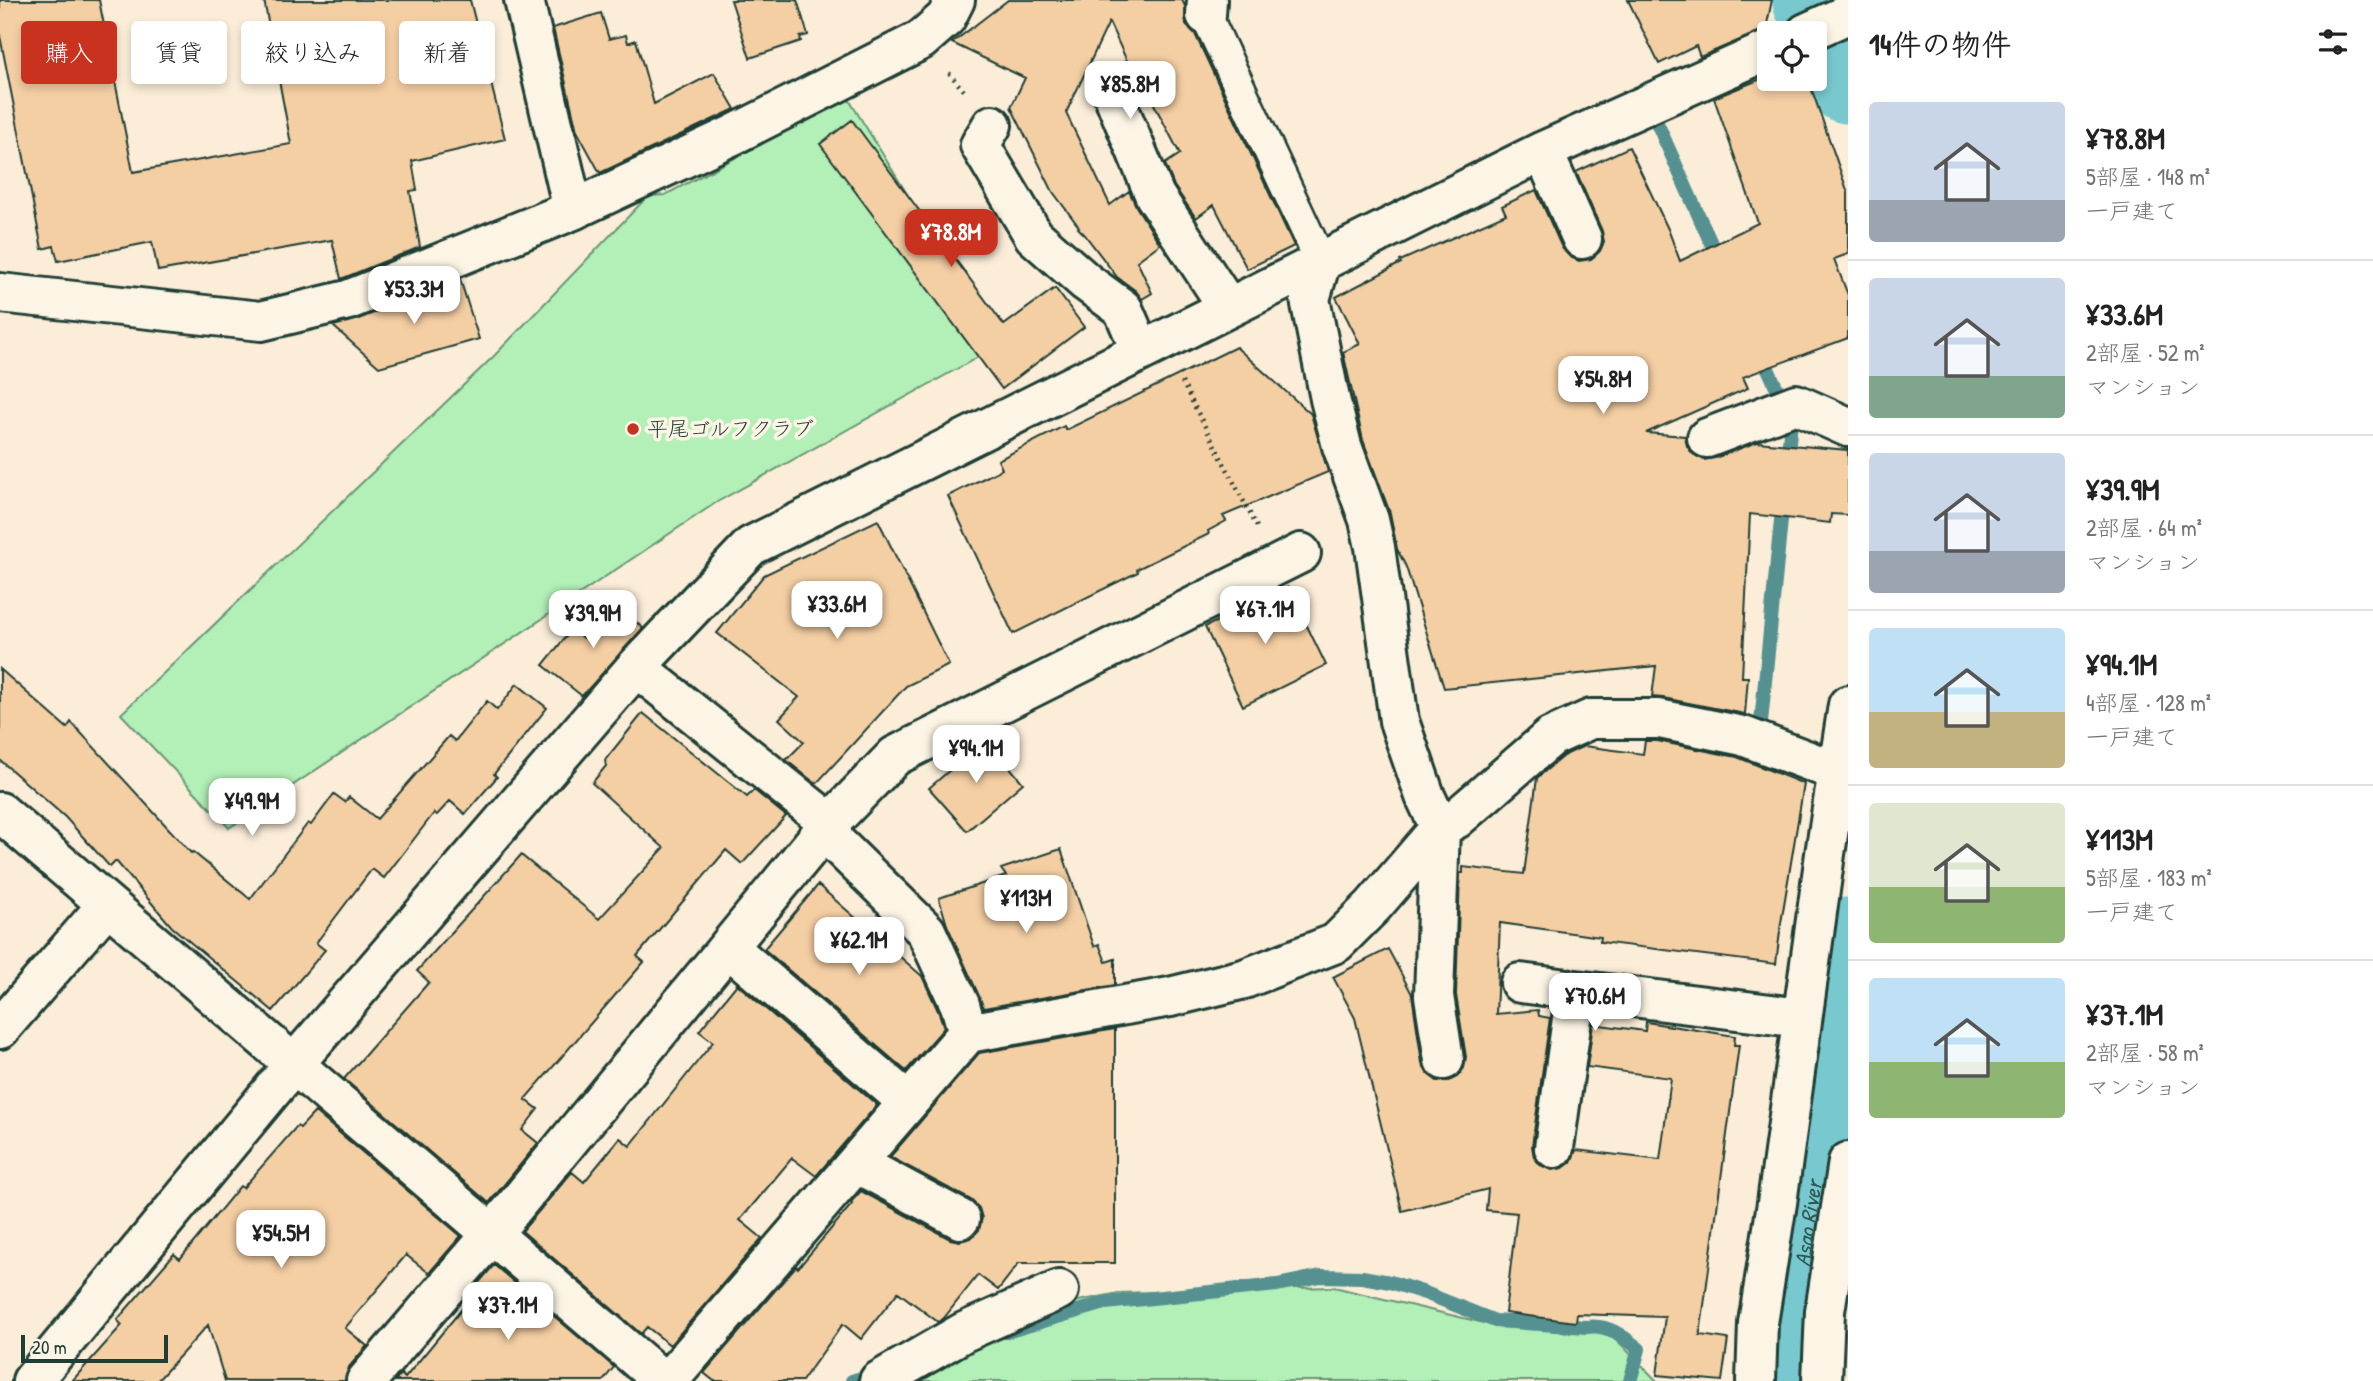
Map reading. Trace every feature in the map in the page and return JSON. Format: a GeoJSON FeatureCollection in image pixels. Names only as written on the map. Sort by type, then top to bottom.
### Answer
{"type":"FeatureCollection","features":[{"type":"Feature","properties":{"kind":"street"},"geometry":{"type":"LineString","coordinates":[[524,0],[573,210]]}},
{"type":"Feature","properties":{"kind":"street"},"geometry":{"type":"LineString","coordinates":[[0,293],[261,321],[348,300],[573,210],[733,135],[921,40],[946,18],[955,0]]}},
{"type":"Feature","properties":{"kind":"street"},"geometry":{"type":"LineString","coordinates":[[1827,24],[1848,14]]}},
{"type":"Feature","properties":{"kind":"street"},"geometry":{"type":"LineString","coordinates":[[32,1381],[294,1064],[636,667],[751,546],[1543,151],[1757,55]]}},
{"type":"Feature","properties":{"kind":"street"},"geometry":{"type":"LineString","coordinates":[[1115,99],[1155,196],[1228,307]]}},
{"type":"Feature","properties":{"kind":"street"},"geometry":{"type":"LineString","coordinates":[[992,125],[980,145],[1034,236],[1086,282],[1123,309],[1151,346]]}},
{"type":"Feature","properties":{"kind":"street"},"geometry":{"type":"LineString","coordinates":[[1543,151],[1582,239]]}},
{"type":"Feature","properties":{"kind":"street"},"geometry":{"type":"LineString","coordinates":[[1321,262],[1310,299],[1330,399],[1342,446],[1373,538],[1399,721],[1425,796],[1440,828],[1434,996],[1444,1060]]}},
{"type":"Feature","properties":{"kind":"street"},"geometry":{"type":"LineString","coordinates":[[1707,438],[1796,404],[1848,426]]}},
{"type":"Feature","properties":{"kind":"street"},"geometry":{"type":"LineString","coordinates":[[366,1381],[492,1234],[830,824],[895,756],[1289,559]]}},
{"type":"Feature","properties":{"kind":"street"},"geometry":{"type":"LineString","coordinates":[[636,667],[830,824],[834,841],[926,931],[960,1004],[968,1033]]}},
{"type":"Feature","properties":{"kind":"street"},"geometry":{"type":"LineString","coordinates":[[1756,1381],[1758,1323],[1848,705]]}},
{"type":"Feature","properties":{"kind":"street"},"geometry":{"type":"LineString","coordinates":[[668,1381],[968,1033],[1195,991],[1244,979],[1335,943],[1373,906],[1440,828],[1456,819],[1551,737],[1591,719],[1659,719],[1743,736],[1838,772]]}},
{"type":"Feature","properties":{"kind":"street"},"geometry":{"type":"LineString","coordinates":[[0,812],[663,1381]]}},
{"type":"Feature","properties":{"kind":"street"},"geometry":{"type":"LineString","coordinates":[[0,1029],[107,905]]}},
{"type":"Feature","properties":{"kind":"street"},"geometry":{"type":"LineString","coordinates":[[728,947],[908,1102]]}},
{"type":"Feature","properties":{"kind":"street"},"geometry":{"type":"LineString","coordinates":[[1520,983],[1802,1018]]}},
{"type":"Feature","properties":{"kind":"street"},"geometry":{"type":"LineString","coordinates":[[1554,1148],[1576,990]]}},
{"type":"Feature","properties":{"kind":"street"},"geometry":{"type":"LineString","coordinates":[[1822,1381],[1825,1311],[1848,1162]]}},
{"type":"Feature","properties":{"kind":"street"},"geometry":{"type":"LineString","coordinates":[[856,1163],[960,1219]]}},
{"type":"Feature","properties":{"kind":"street"},"geometry":{"type":"LineString","coordinates":[[879,1381],[964,1332],[1059,1290]]}},
{"type":"Feature","properties":{"kind":"lane"},"geometry":{"type":"LineString","coordinates":[[1207,8],[1321,262]]}},
{"type":"Feature","properties":{"kind":"path"},"geometry":{"type":"LineString","coordinates":[[921,40],[992,125]]}},
{"type":"Feature","properties":{"kind":"path"},"geometry":{"type":"LineString","coordinates":[[1151,346],[1289,559]]}},
{"type":"Feature","properties":{"kind":"green space","name":"平尾ゴルフクラブ"},"geometry":{"type":"Polygon","coordinates":[[[848,98],[1000,345],[717,502],[229,828],[121,714],[494,356],[648,196],[665,195],[848,98]]]}},
{"type":"Feature","properties":{"kind":"green space"},"geometry":{"type":"Polygon","coordinates":[[[1334,1287],[1484,1323],[1606,1329],[1657,1381],[914,1381],[1048,1307],[1119,1293],[1334,1287]]]}},
{"type":"Feature","properties":{"kind":"building"},"geometry":{"type":"Polygon","coordinates":[[[0,0],[99,0],[103,21],[21,21],[21,84],[116,84],[133,172],[291,144],[280,84],[385,84],[385,21],[268,21],[264,0],[470,0],[475,21],[399,21],[399,84],[491,84],[505,139],[412,161],[417,190],[410,191],[420,247],[341,279],[332,240],[158,271],[152,242],[58,261],[54,246],[42,249],[0,36],[0,0]]]}},
{"type":"Feature","properties":{"kind":"building"},"geometry":{"type":"Polygon","coordinates":[[[731,0],[797,0],[808,35],[800,37],[801,41],[750,58],[731,0]]]}},
{"type":"Feature","properties":{"kind":"building"},"geometry":{"type":"Polygon","coordinates":[[[1008,0],[1182,0],[1186,24],[1195,34],[1294,246],[1247,269],[1214,205],[1196,218],[1174,186],[1165,164],[1180,154],[1144,85],[1139,87],[1109,22],[1066,113],[1110,205],[1129,191],[1160,244],[1137,261],[1152,293],[1142,299],[1117,277],[1053,192],[1011,107],[1025,78],[952,43],[1008,0]]]}},
{"type":"Feature","properties":{"kind":"building"},"geometry":{"type":"Polygon","coordinates":[[[1628,0],[1772,0],[1768,21],[1757,21],[1757,33],[1700,57],[1696,46],[1659,64],[1628,0]]]}},
{"type":"Feature","properties":{"kind":"building"},"geometry":{"type":"Polygon","coordinates":[[[601,13],[609,39],[626,35],[628,43],[636,40],[654,104],[714,73],[735,109],[600,173],[577,131],[553,28],[601,13]]]}},
{"type":"Feature","properties":{"kind":"building"},"geometry":{"type":"Polygon","coordinates":[[[1757,81],[1757,91],[1812,91],[1848,193],[1848,254],[1834,259],[1848,295],[1848,338],[1743,377],[1748,388],[1646,433],[1685,436],[1687,446],[1693,454],[1704,460],[1757,442],[1848,450],[1848,515],[1831,514],[1830,523],[1750,514],[1742,677],[1748,677],[1745,714],[1652,697],[1656,666],[1444,688],[1406,567],[1397,549],[1390,513],[1363,440],[1343,352],[1360,344],[1336,297],[1401,263],[1400,261],[1506,214],[1502,206],[1536,190],[1562,248],[1570,257],[1579,261],[1591,259],[1600,251],[1604,242],[1602,231],[1576,172],[1629,147],[1668,229],[1680,261],[1758,223],[1714,98],[1757,81]]]}},
{"type":"Feature","properties":{"kind":"building"},"geometry":{"type":"Polygon","coordinates":[[[852,120],[1004,325],[1055,288],[1084,327],[1002,389],[820,144],[852,120]]]}},
{"type":"Feature","properties":{"kind":"building"},"geometry":{"type":"Polygon","coordinates":[[[460,279],[479,339],[379,367],[333,326],[356,320],[460,279]]]}},
{"type":"Feature","properties":{"kind":"building"},"geometry":{"type":"Polygon","coordinates":[[[1236,347],[1311,414],[1328,472],[1223,516],[1226,521],[1208,531],[1209,534],[1013,634],[948,496],[1002,469],[998,460],[1064,426],[1066,430],[1236,347]]]}},
{"type":"Feature","properties":{"kind":"building"},"geometry":{"type":"Polygon","coordinates":[[[878,520],[949,665],[906,686],[816,784],[786,760],[804,742],[779,719],[799,697],[717,633],[764,575],[878,520]]]}},
{"type":"Feature","properties":{"kind":"building"},"geometry":{"type":"Polygon","coordinates":[[[1288,587],[1326,665],[1243,706],[1205,627],[1288,587]]]}},
{"type":"Feature","properties":{"kind":"building"},"geometry":{"type":"Polygon","coordinates":[[[612,602],[643,628],[582,696],[543,665],[572,629],[583,638],[612,602]]]}},
{"type":"Feature","properties":{"kind":"building"},"geometry":{"type":"Polygon","coordinates":[[[0,669],[67,728],[71,722],[191,853],[250,899],[308,823],[311,825],[334,794],[345,802],[349,797],[377,819],[449,736],[455,741],[487,701],[497,710],[517,684],[547,708],[494,774],[497,777],[465,814],[450,801],[437,815],[434,813],[384,878],[372,869],[316,943],[325,950],[273,1011],[172,927],[116,861],[110,867],[65,817],[0,760],[0,669]]]}},
{"type":"Feature","properties":{"kind":"building"},"geometry":{"type":"Polygon","coordinates":[[[643,713],[747,797],[754,790],[786,816],[742,864],[726,850],[637,956],[644,962],[525,1099],[538,1109],[522,1130],[538,1143],[489,1203],[344,1079],[429,982],[417,971],[521,855],[599,919],[664,848],[592,783],[606,766],[605,760],[643,713]]]}},
{"type":"Feature","properties":{"kind":"building"},"geometry":{"type":"Polygon","coordinates":[[[986,739],[1023,783],[967,831],[929,788],[986,739]]]}},
{"type":"Feature","properties":{"kind":"building"},"geometry":{"type":"Polygon","coordinates":[[[1645,741],[1737,757],[1804,784],[1776,964],[1600,942],[1601,937],[1500,923],[1496,1014],[1538,1010],[1539,1016],[1550,1018],[1532,1146],[1534,1157],[1540,1165],[1552,1170],[1563,1168],[1571,1162],[1576,1150],[1660,1160],[1671,1078],[1587,1067],[1593,1024],[1645,1031],[1646,1022],[1735,1036],[1734,1045],[1739,1045],[1700,1335],[1728,1339],[1722,1381],[1657,1375],[1665,1317],[1577,1314],[1576,1322],[1505,1313],[1517,1213],[1486,1210],[1488,1189],[1402,1211],[1355,1018],[1333,977],[1388,949],[1412,994],[1422,1063],[1427,1073],[1437,1081],[1448,1081],[1457,1077],[1464,1068],[1466,1057],[1456,995],[1460,873],[1463,873],[1463,867],[1524,874],[1537,778],[1563,756],[1584,746],[1643,754],[1645,741]]]}},
{"type":"Feature","properties":{"kind":"building"},"geometry":{"type":"Polygon","coordinates":[[[1061,849],[1094,946],[1099,944],[1106,962],[1115,959],[1115,985],[984,1008],[947,925],[939,898],[1006,876],[1001,869],[1061,849]]]}},
{"type":"Feature","properties":{"kind":"building"},"geometry":{"type":"Polygon","coordinates":[[[818,885],[922,976],[944,1028],[906,1071],[764,949],[818,885]]]}},
{"type":"Feature","properties":{"kind":"building"},"geometry":{"type":"Polygon","coordinates":[[[737,984],[877,1105],[816,1176],[792,1158],[740,1220],[762,1238],[670,1345],[647,1327],[641,1334],[522,1231],[572,1172],[584,1182],[620,1138],[630,1146],[713,1042],[699,1031],[737,984]]]}},
{"type":"Feature","properties":{"kind":"building"},"geometry":{"type":"Polygon","coordinates":[[[1115,1029],[1115,1263],[1019,1263],[998,1290],[978,1275],[938,1322],[898,1292],[861,1339],[843,1324],[802,1381],[714,1381],[704,1373],[796,1266],[798,1268],[861,1191],[950,1239],[960,1241],[971,1238],[979,1230],[982,1218],[979,1208],[971,1200],[890,1157],[979,1053],[1115,1029]]]}},
{"type":"Feature","properties":{"kind":"building"},"geometry":{"type":"Polygon","coordinates":[[[315,1112],[461,1236],[429,1273],[406,1255],[345,1328],[367,1346],[349,1367],[345,1381],[225,1381],[208,1325],[157,1381],[72,1381],[122,1325],[117,1320],[174,1254],[180,1259],[240,1186],[243,1188],[297,1126],[300,1128],[315,1112]]]}},
{"type":"Feature","properties":{"kind":"building"},"geometry":{"type":"Polygon","coordinates":[[[494,1265],[614,1367],[603,1381],[395,1381],[401,1374],[405,1378],[466,1304],[463,1301],[494,1265]]]}},
{"type":"Feature","properties":{"kind":"waterway"},"geometry":{"type":"LineString","coordinates":[[1817,0],[1829,23],[1848,79]]}},
{"type":"Feature","properties":{"kind":"waterway"},"geometry":{"type":"LineString","coordinates":[[1658,125],[1719,261]]}},
{"type":"Feature","properties":{"kind":"waterway"},"geometry":{"type":"LineString","coordinates":[[1761,353],[1779,393]]}},
{"type":"Feature","properties":{"kind":"waterway"},"geometry":{"type":"LineString","coordinates":[[1787,463],[1791,422]]}},
{"type":"Feature","properties":{"kind":"waterway"},"geometry":{"type":"LineString","coordinates":[[1761,722],[1783,500]]}},
{"type":"Feature","properties":{"kind":"waterway","name":"Asao River"},"geometry":{"type":"LineString","coordinates":[[1788,1381],[1848,942]]}},
{"type":"Feature","properties":{"kind":"waterway"},"geometry":{"type":"LineString","coordinates":[[1006,1332],[1105,1303],[1277,1285],[1321,1276],[1362,1277],[1425,1293],[1495,1321],[1608,1329],[1639,1349],[1630,1381]]}},
{"type":"Feature","properties":{"kind":"waterway"},"geometry":{"type":"LineString","coordinates":[[852,1381],[877,1373]]}},
{"type":"Feature","properties":{"kind":"place","name":"平尾ゴルフクラブ"},"geometry":{"type":"Point","coordinates":[633,429]}}]}
